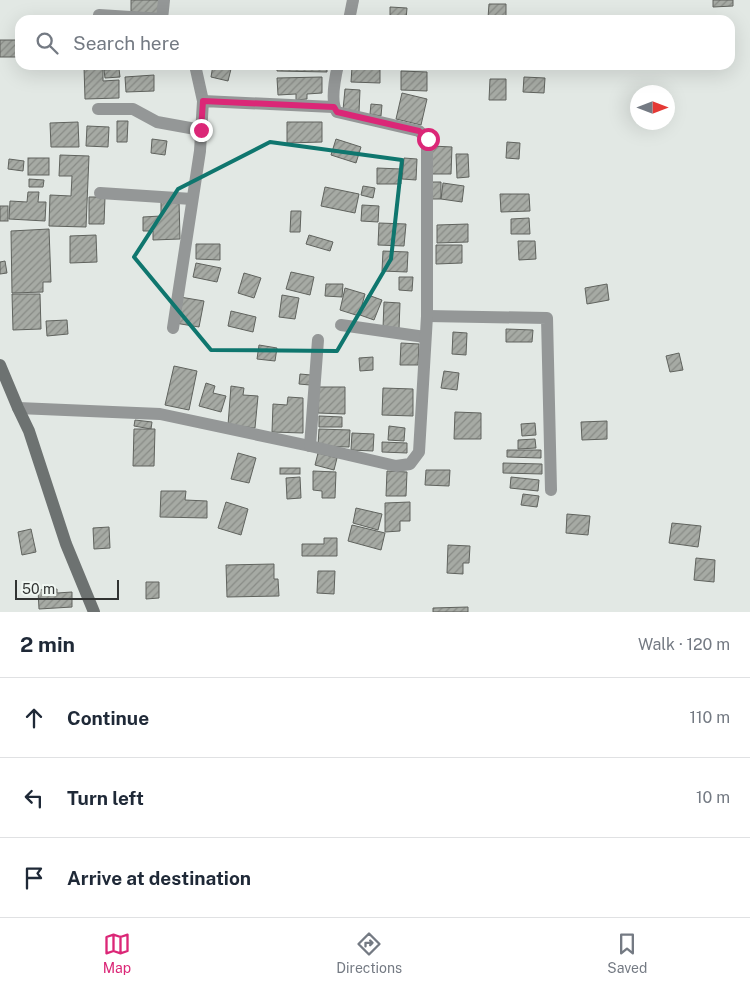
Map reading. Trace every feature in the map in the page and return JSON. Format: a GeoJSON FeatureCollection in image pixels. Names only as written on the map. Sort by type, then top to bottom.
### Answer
{"type":"FeatureCollection","features":[{"type":"Feature","properties":{"kind":"street"},"geometry":{"type":"LineString","coordinates":[[163,15],[164,0]]}},
{"type":"Feature","properties":{"kind":"street"},"geometry":{"type":"LineString","coordinates":[[350,15],[353,0]]}},
{"type":"Feature","properties":{"kind":"street"},"geometry":{"type":"LineString","coordinates":[[173,328],[200,151],[203,101],[196,70]]}},
{"type":"Feature","properties":{"kind":"street"},"geometry":{"type":"LineString","coordinates":[[18,408],[160,414],[396,466],[410,464],[418,452],[427,316],[428,139],[419,131],[337,112],[334,107],[337,70]]}},
{"type":"Feature","properties":{"kind":"street"},"geometry":{"type":"LineString","coordinates":[[203,101],[334,107]]}},
{"type":"Feature","properties":{"kind":"street"},"geometry":{"type":"LineString","coordinates":[[98,109],[133,109],[158,122],[201,130]]}},
{"type":"Feature","properties":{"kind":"street"},"geometry":{"type":"LineString","coordinates":[[100,193],[192,199]]}},
{"type":"Feature","properties":{"kind":"street"},"geometry":{"type":"LineString","coordinates":[[427,316],[546,318],[551,490]]}},
{"type":"Feature","properties":{"kind":"street"},"geometry":{"type":"LineString","coordinates":[[341,325],[425,337]]}},
{"type":"Feature","properties":{"kind":"street"},"geometry":{"type":"LineString","coordinates":[[310,446],[318,340]]}},
{"type":"Feature","properties":{"kind":"street"},"geometry":{"type":"LineString","coordinates":[[0,365],[30,431],[66,544],[94,612]]}},
{"type":"Feature","properties":{"kind":"highlighted area"},"geometry":{"type":"Polygon","coordinates":[[[270,142],[402,160],[391,259],[337,351],[211,350],[134,257],[178,189],[270,142]]]}},
{"type":"Feature","properties":{"kind":"building"},"geometry":{"type":"Polygon","coordinates":[[[131,0],[160,0],[160,14],[131,12],[131,0]]]}},
{"type":"Feature","properties":{"kind":"building"},"geometry":{"type":"Polygon","coordinates":[[[713,0],[733,0],[733,6],[713,7],[713,0]]]}},
{"type":"Feature","properties":{"kind":"building"},"geometry":{"type":"Polygon","coordinates":[[[489,4],[506,4],[506,15],[488,15],[489,4]]]}},
{"type":"Feature","properties":{"kind":"building"},"geometry":{"type":"Polygon","coordinates":[[[390,7],[407,8],[406,15],[390,15],[390,7]]]}},
{"type":"Feature","properties":{"kind":"building"},"geometry":{"type":"Polygon","coordinates":[[[0,40],[15,40],[15,57],[0,57],[0,40]]]}},
{"type":"Feature","properties":{"kind":"building"},"geometry":{"type":"Polygon","coordinates":[[[84,70],[103,70],[103,81],[119,80],[119,98],[85,99],[84,70]]]}},
{"type":"Feature","properties":{"kind":"building"},"geometry":{"type":"Polygon","coordinates":[[[104,70],[119,70],[120,77],[105,78],[104,70]]]}},
{"type":"Feature","properties":{"kind":"building"},"geometry":{"type":"Polygon","coordinates":[[[212,70],[231,70],[228,81],[211,77],[212,70]]]}},
{"type":"Feature","properties":{"kind":"building"},"geometry":{"type":"Polygon","coordinates":[[[327,70],[327,72],[277,71],[327,70]]]}},
{"type":"Feature","properties":{"kind":"building"},"geometry":{"type":"Polygon","coordinates":[[[352,70],[380,70],[380,83],[351,82],[352,70]]]}},
{"type":"Feature","properties":{"kind":"building"},"geometry":{"type":"Polygon","coordinates":[[[401,71],[427,72],[427,91],[401,90],[401,71]]]}},
{"type":"Feature","properties":{"kind":"building"},"geometry":{"type":"Polygon","coordinates":[[[154,75],[154,91],[126,92],[125,77],[154,75]]]}},
{"type":"Feature","properties":{"kind":"building"},"geometry":{"type":"Polygon","coordinates":[[[322,77],[322,93],[307,94],[307,99],[296,100],[296,94],[278,95],[277,78],[322,77]]]}},
{"type":"Feature","properties":{"kind":"building"},"geometry":{"type":"Polygon","coordinates":[[[524,77],[545,78],[544,93],[523,92],[524,77]]]}},
{"type":"Feature","properties":{"kind":"building"},"geometry":{"type":"Polygon","coordinates":[[[490,79],[506,79],[506,100],[489,100],[490,79]]]}},
{"type":"Feature","properties":{"kind":"building"},"geometry":{"type":"Polygon","coordinates":[[[345,89],[360,90],[359,112],[343,110],[345,89]]]}},
{"type":"Feature","properties":{"kind":"building"},"geometry":{"type":"Polygon","coordinates":[[[402,93],[427,99],[421,125],[396,119],[402,93]]]}},
{"type":"Feature","properties":{"kind":"building"},"geometry":{"type":"Polygon","coordinates":[[[371,104],[382,105],[381,116],[370,114],[371,104]]]}},
{"type":"Feature","properties":{"kind":"building"},"geometry":{"type":"Polygon","coordinates":[[[117,121],[128,121],[127,142],[117,142],[117,121]]]}},
{"type":"Feature","properties":{"kind":"building"},"geometry":{"type":"Polygon","coordinates":[[[78,122],[79,147],[51,147],[50,123],[78,122]]]}},
{"type":"Feature","properties":{"kind":"building"},"geometry":{"type":"Polygon","coordinates":[[[287,122],[322,122],[322,142],[287,143],[287,122]]]}},
{"type":"Feature","properties":{"kind":"building"},"geometry":{"type":"Polygon","coordinates":[[[87,126],[109,127],[108,147],[86,146],[87,126]]]}},
{"type":"Feature","properties":{"kind":"building"},"geometry":{"type":"Polygon","coordinates":[[[152,139],[167,141],[165,155],[151,153],[152,139]]]}},
{"type":"Feature","properties":{"kind":"building"},"geometry":{"type":"Polygon","coordinates":[[[336,139],[361,147],[356,163],[331,155],[336,139]]]}},
{"type":"Feature","properties":{"kind":"building"},"geometry":{"type":"Polygon","coordinates":[[[507,142],[520,143],[519,159],[506,158],[507,142]]]}},
{"type":"Feature","properties":{"kind":"building"},"geometry":{"type":"Polygon","coordinates":[[[432,146],[452,147],[451,174],[431,174],[432,146]]]}},
{"type":"Feature","properties":{"kind":"building"},"geometry":{"type":"Polygon","coordinates":[[[456,154],[468,154],[469,177],[457,178],[456,154]]]}},
{"type":"Feature","properties":{"kind":"building"},"geometry":{"type":"Polygon","coordinates":[[[60,155],[89,156],[86,227],[49,226],[50,195],[71,196],[72,176],[59,176],[60,155]]]}},
{"type":"Feature","properties":{"kind":"building"},"geometry":{"type":"Polygon","coordinates":[[[28,158],[49,158],[49,175],[28,175],[28,158]]]}},
{"type":"Feature","properties":{"kind":"building"},"geometry":{"type":"Polygon","coordinates":[[[404,158],[417,159],[416,180],[402,179],[404,158]]]}},
{"type":"Feature","properties":{"kind":"building"},"geometry":{"type":"Polygon","coordinates":[[[9,159],[24,161],[23,171],[8,169],[9,159]]]}},
{"type":"Feature","properties":{"kind":"building"},"geometry":{"type":"Polygon","coordinates":[[[377,168],[401,169],[401,184],[377,184],[377,168]]]}},
{"type":"Feature","properties":{"kind":"building"},"geometry":{"type":"Polygon","coordinates":[[[29,179],[44,180],[43,187],[29,187],[29,179]]]}},
{"type":"Feature","properties":{"kind":"building"},"geometry":{"type":"Polygon","coordinates":[[[431,182],[441,182],[441,199],[430,199],[431,182]]]}},
{"type":"Feature","properties":{"kind":"building"},"geometry":{"type":"Polygon","coordinates":[[[443,183],[464,186],[462,202],[441,199],[443,183]]]}},
{"type":"Feature","properties":{"kind":"building"},"geometry":{"type":"Polygon","coordinates":[[[363,186],[375,188],[373,198],[361,195],[363,186]]]}},
{"type":"Feature","properties":{"kind":"building"},"geometry":{"type":"Polygon","coordinates":[[[325,187],[359,194],[355,213],[321,206],[325,187]]]}},
{"type":"Feature","properties":{"kind":"building"},"geometry":{"type":"Polygon","coordinates":[[[28,192],[39,192],[38,202],[46,202],[45,221],[9,219],[10,201],[27,202],[28,192]]]}},
{"type":"Feature","properties":{"kind":"building"},"geometry":{"type":"Polygon","coordinates":[[[500,194],[529,194],[530,211],[501,212],[500,194]]]}},
{"type":"Feature","properties":{"kind":"building"},"geometry":{"type":"Polygon","coordinates":[[[89,197],[105,197],[104,224],[89,224],[89,197]]]}},
{"type":"Feature","properties":{"kind":"building"},"geometry":{"type":"Polygon","coordinates":[[[179,200],[180,239],[153,240],[153,231],[143,231],[143,217],[161,216],[161,201],[179,200]]]}},
{"type":"Feature","properties":{"kind":"building"},"geometry":{"type":"Polygon","coordinates":[[[362,205],[379,206],[378,222],[361,221],[362,205]]]}},
{"type":"Feature","properties":{"kind":"building"},"geometry":{"type":"Polygon","coordinates":[[[0,206],[8,206],[8,221],[0,221],[0,206]]]}},
{"type":"Feature","properties":{"kind":"building"},"geometry":{"type":"Polygon","coordinates":[[[291,211],[301,211],[300,232],[290,232],[291,211]]]}},
{"type":"Feature","properties":{"kind":"building"},"geometry":{"type":"Polygon","coordinates":[[[529,218],[530,234],[511,234],[511,219],[529,218]]]}},
{"type":"Feature","properties":{"kind":"building"},"geometry":{"type":"Polygon","coordinates":[[[379,223],[406,224],[404,246],[378,245],[379,223]]]}},
{"type":"Feature","properties":{"kind":"building"},"geometry":{"type":"Polygon","coordinates":[[[468,224],[468,242],[437,243],[437,225],[468,224]]]}},
{"type":"Feature","properties":{"kind":"building"},"geometry":{"type":"Polygon","coordinates":[[[49,229],[51,282],[43,282],[43,292],[12,293],[11,231],[49,229]]]}},
{"type":"Feature","properties":{"kind":"building"},"geometry":{"type":"Polygon","coordinates":[[[96,235],[97,262],[70,263],[70,236],[96,235]]]}},
{"type":"Feature","properties":{"kind":"building"},"geometry":{"type":"Polygon","coordinates":[[[309,235],[333,242],[330,251],[306,244],[309,235]]]}},
{"type":"Feature","properties":{"kind":"building"},"geometry":{"type":"Polygon","coordinates":[[[518,241],[535,241],[536,259],[519,260],[518,241]]]}},
{"type":"Feature","properties":{"kind":"building"},"geometry":{"type":"Polygon","coordinates":[[[196,244],[220,244],[220,260],[196,259],[196,244]]]}},
{"type":"Feature","properties":{"kind":"building"},"geometry":{"type":"Polygon","coordinates":[[[436,245],[462,245],[462,263],[436,264],[436,245]]]}},
{"type":"Feature","properties":{"kind":"building"},"geometry":{"type":"Polygon","coordinates":[[[383,251],[408,252],[407,272],[382,271],[383,251]]]}},
{"type":"Feature","properties":{"kind":"building"},"geometry":{"type":"Polygon","coordinates":[[[5,261],[7,273],[0,274],[0,262],[5,261]]]}},
{"type":"Feature","properties":{"kind":"building"},"geometry":{"type":"Polygon","coordinates":[[[196,263],[221,268],[217,282],[193,277],[196,263]]]}},
{"type":"Feature","properties":{"kind":"building"},"geometry":{"type":"Polygon","coordinates":[[[291,272],[314,277],[310,295],[286,289],[291,272]]]}},
{"type":"Feature","properties":{"kind":"building"},"geometry":{"type":"Polygon","coordinates":[[[244,273],[261,278],[254,298],[238,293],[244,273]]]}},
{"type":"Feature","properties":{"kind":"building"},"geometry":{"type":"Polygon","coordinates":[[[399,277],[413,277],[412,291],[399,290],[399,277]]]}},
{"type":"Feature","properties":{"kind":"building"},"geometry":{"type":"Polygon","coordinates":[[[326,284],[343,284],[342,297],[325,296],[326,284]]]}},
{"type":"Feature","properties":{"kind":"building"},"geometry":{"type":"Polygon","coordinates":[[[607,284],[609,300],[587,304],[585,288],[607,284]]]}},
{"type":"Feature","properties":{"kind":"building"},"geometry":{"type":"Polygon","coordinates":[[[345,288],[365,294],[359,316],[340,310],[345,288]]]}},
{"type":"Feature","properties":{"kind":"building"},"geometry":{"type":"Polygon","coordinates":[[[12,294],[40,294],[41,329],[13,330],[12,294]]]}},
{"type":"Feature","properties":{"kind":"building"},"geometry":{"type":"Polygon","coordinates":[[[282,295],[299,298],[295,319],[279,317],[282,295]]]}},
{"type":"Feature","properties":{"kind":"building"},"geometry":{"type":"Polygon","coordinates":[[[368,295],[382,300],[374,320],[360,315],[368,295]]]}},
{"type":"Feature","properties":{"kind":"building"},"geometry":{"type":"Polygon","coordinates":[[[180,297],[204,301],[199,327],[175,323],[180,297]]]}},
{"type":"Feature","properties":{"kind":"building"},"geometry":{"type":"Polygon","coordinates":[[[384,302],[400,303],[399,329],[383,328],[384,302]]]}},
{"type":"Feature","properties":{"kind":"building"},"geometry":{"type":"Polygon","coordinates":[[[231,311],[256,317],[253,332],[228,326],[231,311]]]}},
{"type":"Feature","properties":{"kind":"building"},"geometry":{"type":"Polygon","coordinates":[[[67,320],[68,334],[47,336],[46,321],[67,320]]]}},
{"type":"Feature","properties":{"kind":"building"},"geometry":{"type":"Polygon","coordinates":[[[506,329],[533,330],[532,342],[506,342],[506,329]]]}},
{"type":"Feature","properties":{"kind":"building"},"geometry":{"type":"Polygon","coordinates":[[[453,332],[467,333],[466,355],[452,354],[453,332]]]}},
{"type":"Feature","properties":{"kind":"building"},"geometry":{"type":"Polygon","coordinates":[[[401,343],[419,344],[418,365],[400,365],[401,343]]]}},
{"type":"Feature","properties":{"kind":"building"},"geometry":{"type":"Polygon","coordinates":[[[259,345],[277,348],[275,361],[257,359],[259,345]]]}},
{"type":"Feature","properties":{"kind":"building"},"geometry":{"type":"Polygon","coordinates":[[[679,353],[683,370],[670,372],[666,356],[679,353]]]}},
{"type":"Feature","properties":{"kind":"building"},"geometry":{"type":"Polygon","coordinates":[[[373,357],[373,370],[360,371],[359,358],[373,357]]]}},
{"type":"Feature","properties":{"kind":"building"},"geometry":{"type":"Polygon","coordinates":[[[174,366],[197,371],[189,410],[165,405],[174,366]]]}},
{"type":"Feature","properties":{"kind":"building"},"geometry":{"type":"Polygon","coordinates":[[[444,371],[459,373],[457,390],[441,388],[444,371]]]}},
{"type":"Feature","properties":{"kind":"building"},"geometry":{"type":"Polygon","coordinates":[[[300,374],[311,375],[310,385],[299,384],[300,374]]]}},
{"type":"Feature","properties":{"kind":"building"},"geometry":{"type":"Polygon","coordinates":[[[206,383],[215,386],[213,393],[226,396],[221,412],[199,406],[206,383]]]}},
{"type":"Feature","properties":{"kind":"building"},"geometry":{"type":"Polygon","coordinates":[[[231,386],[244,388],[243,395],[258,396],[255,428],[228,425],[231,386]]]}},
{"type":"Feature","properties":{"kind":"building"},"geometry":{"type":"Polygon","coordinates":[[[318,387],[345,387],[345,414],[318,413],[318,387]]]}},
{"type":"Feature","properties":{"kind":"building"},"geometry":{"type":"Polygon","coordinates":[[[383,388],[413,389],[413,416],[382,415],[383,388]]]}},
{"type":"Feature","properties":{"kind":"building"},"geometry":{"type":"Polygon","coordinates":[[[288,397],[303,398],[303,433],[272,432],[273,404],[287,405],[288,397]]]}},
{"type":"Feature","properties":{"kind":"building"},"geometry":{"type":"Polygon","coordinates":[[[455,412],[481,413],[481,439],[454,439],[455,412]]]}},
{"type":"Feature","properties":{"kind":"building"},"geometry":{"type":"Polygon","coordinates":[[[319,416],[342,417],[342,427],[319,427],[319,416]]]}},
{"type":"Feature","properties":{"kind":"building"},"geometry":{"type":"Polygon","coordinates":[[[135,420],[152,422],[151,429],[134,426],[135,420]]]}},
{"type":"Feature","properties":{"kind":"building"},"geometry":{"type":"Polygon","coordinates":[[[607,421],[607,439],[582,440],[581,422],[607,421]]]}},
{"type":"Feature","properties":{"kind":"building"},"geometry":{"type":"Polygon","coordinates":[[[535,423],[536,435],[522,436],[521,424],[535,423]]]}},
{"type":"Feature","properties":{"kind":"building"},"geometry":{"type":"Polygon","coordinates":[[[389,426],[405,428],[404,441],[388,440],[389,426]]]}},
{"type":"Feature","properties":{"kind":"building"},"geometry":{"type":"Polygon","coordinates":[[[134,429],[155,429],[154,466],[133,466],[134,429]]]}},
{"type":"Feature","properties":{"kind":"building"},"geometry":{"type":"Polygon","coordinates":[[[319,429],[350,430],[349,447],[318,446],[319,429]]]}},
{"type":"Feature","properties":{"kind":"building"},"geometry":{"type":"Polygon","coordinates":[[[352,433],[374,434],[373,451],[351,450],[352,433]]]}},
{"type":"Feature","properties":{"kind":"building"},"geometry":{"type":"Polygon","coordinates":[[[535,439],[536,448],[518,449],[518,440],[535,439]]]}},
{"type":"Feature","properties":{"kind":"building"},"geometry":{"type":"Polygon","coordinates":[[[382,442],[407,443],[407,453],[382,452],[382,442]]]}},
{"type":"Feature","properties":{"kind":"building"},"geometry":{"type":"Polygon","coordinates":[[[507,450],[541,450],[541,458],[507,457],[507,450]]]}},
{"type":"Feature","properties":{"kind":"building"},"geometry":{"type":"Polygon","coordinates":[[[238,453],[256,458],[249,483],[231,479],[238,453]]]}},
{"type":"Feature","properties":{"kind":"building"},"geometry":{"type":"Polygon","coordinates":[[[318,453],[337,458],[334,470],[315,465],[318,453]]]}},
{"type":"Feature","properties":{"kind":"building"},"geometry":{"type":"Polygon","coordinates":[[[503,463],[542,464],[542,474],[503,473],[503,463]]]}},
{"type":"Feature","properties":{"kind":"building"},"geometry":{"type":"Polygon","coordinates":[[[280,468],[300,468],[300,474],[280,474],[280,468]]]}},
{"type":"Feature","properties":{"kind":"building"},"geometry":{"type":"Polygon","coordinates":[[[426,470],[450,470],[449,486],[425,485],[426,470]]]}},
{"type":"Feature","properties":{"kind":"building"},"geometry":{"type":"Polygon","coordinates":[[[313,471],[336,472],[335,498],[322,498],[322,491],[313,490],[313,471]]]}},
{"type":"Feature","properties":{"kind":"building"},"geometry":{"type":"Polygon","coordinates":[[[387,471],[407,472],[406,496],[386,496],[387,471]]]}},
{"type":"Feature","properties":{"kind":"building"},"geometry":{"type":"Polygon","coordinates":[[[300,477],[301,498],[287,499],[286,478],[300,477]]]}},
{"type":"Feature","properties":{"kind":"building"},"geometry":{"type":"Polygon","coordinates":[[[511,477],[539,480],[538,491],[510,488],[511,477]]]}},
{"type":"Feature","properties":{"kind":"building"},"geometry":{"type":"Polygon","coordinates":[[[161,491],[186,491],[185,500],[207,501],[207,518],[160,517],[161,491]]]}},
{"type":"Feature","properties":{"kind":"building"},"geometry":{"type":"Polygon","coordinates":[[[523,494],[539,496],[537,507],[521,505],[523,494]]]}},
{"type":"Feature","properties":{"kind":"building"},"geometry":{"type":"Polygon","coordinates":[[[226,502],[248,509],[241,535],[218,528],[226,502]]]}},
{"type":"Feature","properties":{"kind":"building"},"geometry":{"type":"Polygon","coordinates":[[[410,502],[410,521],[400,521],[400,531],[385,532],[385,503],[410,502]]]}},
{"type":"Feature","properties":{"kind":"building"},"geometry":{"type":"Polygon","coordinates":[[[356,508],[382,514],[378,530],[353,523],[356,508]]]}},
{"type":"Feature","properties":{"kind":"building"},"geometry":{"type":"Polygon","coordinates":[[[567,514],[590,516],[588,535],[566,533],[567,514]]]}},
{"type":"Feature","properties":{"kind":"building"},"geometry":{"type":"Polygon","coordinates":[[[672,523],[701,526],[698,547],[669,543],[672,523]]]}},
{"type":"Feature","properties":{"kind":"building"},"geometry":{"type":"Polygon","coordinates":[[[352,525],[385,533],[381,550],[348,541],[352,525]]]}},
{"type":"Feature","properties":{"kind":"building"},"geometry":{"type":"Polygon","coordinates":[[[109,527],[110,548],[94,549],[93,528],[109,527]]]}},
{"type":"Feature","properties":{"kind":"building"},"geometry":{"type":"Polygon","coordinates":[[[31,529],[36,552],[22,555],[18,532],[31,529]]]}},
{"type":"Feature","properties":{"kind":"building"},"geometry":{"type":"Polygon","coordinates":[[[324,538],[337,538],[337,556],[302,556],[302,544],[324,544],[324,538]]]}},
{"type":"Feature","properties":{"kind":"building"},"geometry":{"type":"Polygon","coordinates":[[[448,545],[470,546],[469,563],[463,563],[463,574],[447,573],[448,545]]]}},
{"type":"Feature","properties":{"kind":"building"},"geometry":{"type":"Polygon","coordinates":[[[696,558],[715,560],[714,582],[694,580],[696,558]]]}},
{"type":"Feature","properties":{"kind":"building"},"geometry":{"type":"Polygon","coordinates":[[[274,564],[274,579],[278,579],[279,596],[227,597],[226,565],[274,564]]]}},
{"type":"Feature","properties":{"kind":"building"},"geometry":{"type":"Polygon","coordinates":[[[318,571],[335,571],[334,594],[317,593],[318,571]]]}},
{"type":"Feature","properties":{"kind":"building"},"geometry":{"type":"Polygon","coordinates":[[[146,582],[159,582],[159,598],[146,599],[146,582]]]}},
{"type":"Feature","properties":{"kind":"building"},"geometry":{"type":"Polygon","coordinates":[[[57,589],[57,593],[72,592],[72,607],[39,609],[38,590],[57,589]]]}},
{"type":"Feature","properties":{"kind":"building"},"geometry":{"type":"Polygon","coordinates":[[[468,607],[468,612],[433,612],[433,608],[468,607]]]}},
{"type":"Feature","properties":{"kind":"route"},"geometry":{"type":"LineString","coordinates":[[201,130],[203,101],[334,107],[337,112],[419,131],[428,139]]}}]}
